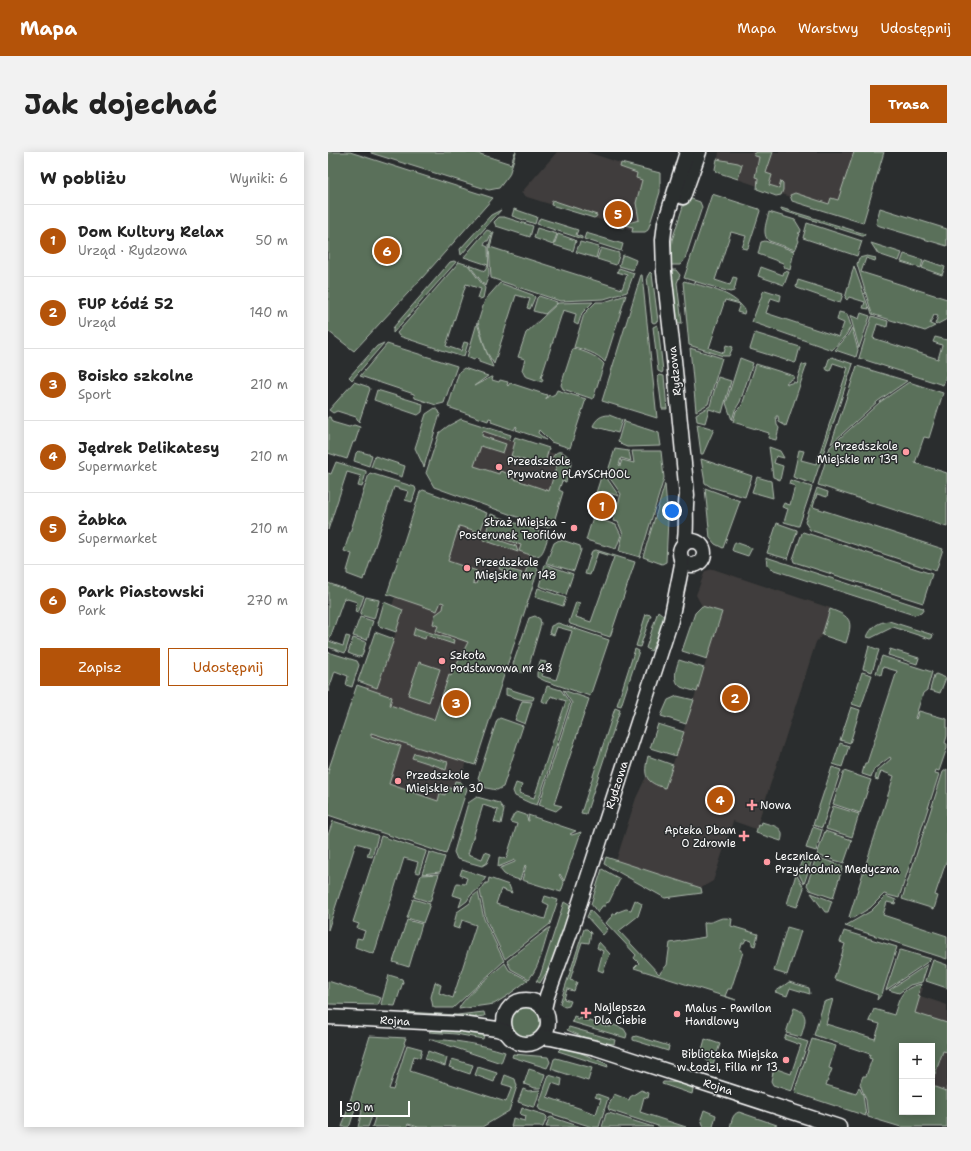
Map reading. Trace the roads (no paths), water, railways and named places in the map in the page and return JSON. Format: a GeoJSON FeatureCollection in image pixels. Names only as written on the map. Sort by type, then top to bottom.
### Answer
{"type":"FeatureCollection","features":[{"type":"Feature","properties":{"kind":"street","name":"Rydzowa"},"geometry":{"type":"LineString","coordinates":[[687,152],[665,223],[663,236],[664,272],[687,494],[692,509],[695,531],[700,543]]}},
{"type":"Feature","properties":{"kind":"street","name":"Rydzowa"},"geometry":{"type":"LineString","coordinates":[[664,248],[672,232],[699,152]]}},
{"type":"Feature","properties":{"kind":"street","name":"Rydzowa"},"geometry":{"type":"LineString","coordinates":[[684,544],[686,534],[685,503],[687,494]]}},
{"type":"Feature","properties":{"kind":"street"},"geometry":{"type":"LineString","coordinates":[[691,540],[700,543],[704,549],[704,555],[701,561],[696,564],[688,564],[681,559],[680,551],[684,544],[691,540]]}},
{"type":"Feature","properties":{"kind":"street","name":"Rydzowa"},"geometry":{"type":"LineString","coordinates":[[673,612],[682,564],[681,559]]}},
{"type":"Feature","properties":{"kind":"street","name":"Rydzowa"},"geometry":{"type":"LineString","coordinates":[[546,1015],[547,996],[673,612],[696,564]]}},
{"type":"Feature","properties":{"kind":"street","name":"Rydzowa"},"geometry":{"type":"LineString","coordinates":[[529,1000],[538,991],[560,959]]}},
{"type":"Feature","properties":{"kind":"street"},"geometry":{"type":"LineString","coordinates":[[529,1000],[538,1003],[546,1015],[547,1030],[543,1037],[536,1043],[523,1045],[514,1042],[506,1032],[504,1024],[505,1015],[509,1007],[516,1002],[529,1000]]}},
{"type":"Feature","properties":{"kind":"street","name":"Rojna"},"geometry":{"type":"LineString","coordinates":[[462,1024],[505,1015]]}},
{"type":"Feature","properties":{"kind":"street","name":"Rojna"},"geometry":{"type":"LineString","coordinates":[[546,1015],[563,1031],[596,1048]]}},
{"type":"Feature","properties":{"kind":"street","name":"Rojna"},"geometry":{"type":"LineString","coordinates":[[328,1017],[462,1024],[497,1029],[506,1032]]}},
{"type":"Feature","properties":{"kind":"street","name":"Rojna"},"geometry":{"type":"LineString","coordinates":[[543,1037],[596,1048],[839,1127]]}},
{"type":"Feature","properties":{"kind":"place","name":"Żabka"},"geometry":{"type":"Point","coordinates":[618,214]}},
{"type":"Feature","properties":{"kind":"place","name":"Park Piastowski"},"geometry":{"type":"Point","coordinates":[387,251]}},
{"type":"Feature","properties":{"kind":"place","name":"Przedszkole Miejskie nr 139"},"geometry":{"type":"Point","coordinates":[906,452]}},
{"type":"Feature","properties":{"kind":"place","name":"Przedszkole Prywatne PLAYSCHOOL"},"geometry":{"type":"Point","coordinates":[499,467]}},
{"type":"Feature","properties":{"kind":"place","name":"Dom Kultury Relax"},"geometry":{"type":"Point","coordinates":[602,506]}},
{"type":"Feature","properties":{"kind":"place","name":"Straż Miejska - Posterunek Teofilów"},"geometry":{"type":"Point","coordinates":[574,528]}},
{"type":"Feature","properties":{"kind":"place","name":"Przedszkole Miejskie nr 148"},"geometry":{"type":"Point","coordinates":[467,568]}},
{"type":"Feature","properties":{"kind":"place","name":"Szkoła Podstawowa nr 48"},"geometry":{"type":"Point","coordinates":[442,661]}},
{"type":"Feature","properties":{"kind":"place","name":"FUP Łódź 52"},"geometry":{"type":"Point","coordinates":[735,698]}},
{"type":"Feature","properties":{"kind":"place","name":"Boisko szkolne"},"geometry":{"type":"Point","coordinates":[456,703]}},
{"type":"Feature","properties":{"kind":"place","name":"Przedszkole Miejskie nr 30"},"geometry":{"type":"Point","coordinates":[398,781]}},
{"type":"Feature","properties":{"kind":"place","name":"Jędrek Delikatesy"},"geometry":{"type":"Point","coordinates":[720,800]}},
{"type":"Feature","properties":{"kind":"place","name":"Nowa"},"geometry":{"type":"Point","coordinates":[752,805]}},
{"type":"Feature","properties":{"kind":"place","name":"Apteka Dbam O Zdrowie"},"geometry":{"type":"Point","coordinates":[744,836]}},
{"type":"Feature","properties":{"kind":"place","name":"Lecznica - Przychodnia Medyczna"},"geometry":{"type":"Point","coordinates":[767,862]}},
{"type":"Feature","properties":{"kind":"place","name":"Najlepsza Dla Ciebie"},"geometry":{"type":"Point","coordinates":[586,1013]}},
{"type":"Feature","properties":{"kind":"place","name":"Malus - Pawilon Handlowy"},"geometry":{"type":"Point","coordinates":[677,1014]}},
{"type":"Feature","properties":{"kind":"place","name":"Biblioteka Miejska w Łodzi, Filia nr 13"},"geometry":{"type":"Point","coordinates":[786,1060]}}]}
